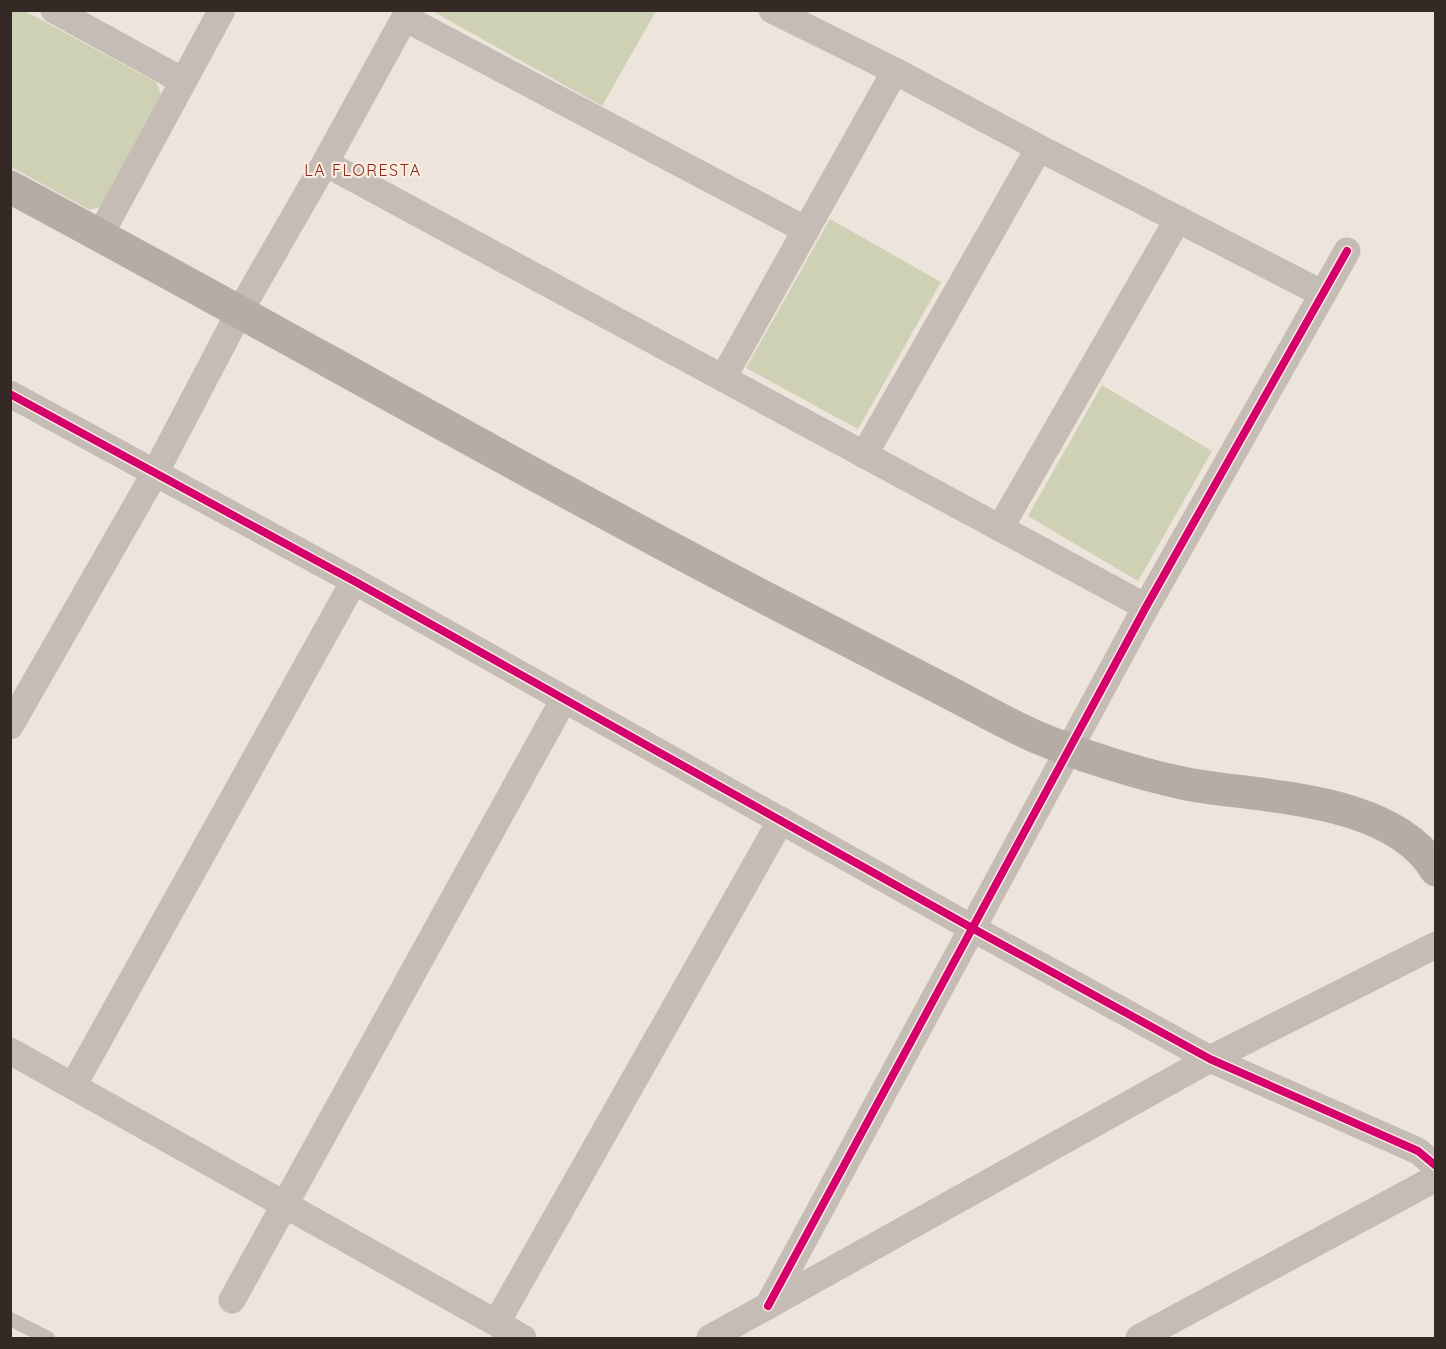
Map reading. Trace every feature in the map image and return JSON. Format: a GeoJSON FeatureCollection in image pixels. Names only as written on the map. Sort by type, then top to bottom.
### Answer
{"type":"FeatureCollection","features":[{"type":"Feature","properties":{"kind":"main road"},"geometry":{"type":"LineString","coordinates":[[10,187],[240,311],[649,538],[1032,735],[1102,761],[1186,783],[1290,797],[1353,812],[1396,832],[1428,858],[1436,870]]}},
{"type":"Feature","properties":{"kind":"street"},"geometry":{"type":"LineString","coordinates":[[54,10],[183,81]]}},
{"type":"Feature","properties":{"kind":"street"},"geometry":{"type":"LineString","coordinates":[[100,235],[222,10]]}},
{"type":"Feature","properties":{"kind":"street"},"geometry":{"type":"LineString","coordinates":[[772,10],[895,71],[1323,294]]}},
{"type":"Feature","properties":{"kind":"street"},"geometry":{"type":"LineString","coordinates":[[10,726],[155,473],[240,311],[325,164],[407,14],[806,230]]}},
{"type":"Feature","properties":{"kind":"street"},"geometry":{"type":"LineString","coordinates":[[723,378],[895,71]]}},
{"type":"Feature","properties":{"kind":"street"},"geometry":{"type":"LineString","coordinates":[[864,454],[1039,148]]}},
{"type":"Feature","properties":{"kind":"street"},"geometry":{"type":"LineString","coordinates":[[325,164],[1146,607]]}},
{"type":"Feature","properties":{"kind":"street"},"geometry":{"type":"LineString","coordinates":[[1000,528],[1178,219]]}},
{"type":"Feature","properties":{"kind":"street"},"geometry":{"type":"LineString","coordinates":[[768,1306],[1146,607],[1347,251]]}},
{"type":"Feature","properties":{"kind":"street"},"geometry":{"type":"LineString","coordinates":[[10,394],[354,581],[1210,1059],[1430,1153]]}},
{"type":"Feature","properties":{"kind":"street"},"geometry":{"type":"LineString","coordinates":[[74,1086],[354,581]]}},
{"type":"Feature","properties":{"kind":"street"},"geometry":{"type":"LineString","coordinates":[[232,1299],[564,699]]}},
{"type":"Feature","properties":{"kind":"street"},"geometry":{"type":"LineString","coordinates":[[497,1322],[781,820]]}},
{"type":"Feature","properties":{"kind":"street"},"geometry":{"type":"LineString","coordinates":[[710,1338],[1210,1059],[1436,945]]}},
{"type":"Feature","properties":{"kind":"street"},"geometry":{"type":"LineString","coordinates":[[10,1051],[523,1338]]}},
{"type":"Feature","properties":{"kind":"street"},"geometry":{"type":"LineString","coordinates":[[1139,1338],[1436,1178]]}},
{"type":"Feature","properties":{"kind":"lane"},"geometry":{"type":"LineString","coordinates":[[10,1318],[48,1338]]}},
{"type":"Feature","properties":{"kind":"green space"},"geometry":{"type":"Polygon","coordinates":[[[656,10],[602,106],[432,11],[656,10]]]}},
{"type":"Feature","properties":{"kind":"green space"},"geometry":{"type":"Polygon","coordinates":[[[10,11],[25,11],[156,82],[161,94],[100,207],[90,210],[11,167],[10,11]]]}},
{"type":"Feature","properties":{"kind":"green space"},"geometry":{"type":"Polygon","coordinates":[[[830,219],[941,282],[858,429],[746,368],[830,219]]]}},
{"type":"Feature","properties":{"kind":"green space"},"geometry":{"type":"Polygon","coordinates":[[[1102,385],[1212,451],[1138,581],[1028,516],[1102,385]]]}},
{"type":"Feature","properties":{"kind":"cycle path"},"geometry":{"type":"LineString","coordinates":[[768,1306],[1146,607],[1347,251]]}},
{"type":"Feature","properties":{"kind":"cycle path"},"geometry":{"type":"LineString","coordinates":[[10,394],[354,581],[1210,1059],[1418,1151],[1436,1166]]}},
{"type":"Feature","properties":{"kind":"district","name":"LA FLORESTA"},"geometry":{"type":"Point","coordinates":[363,170]}}]}
